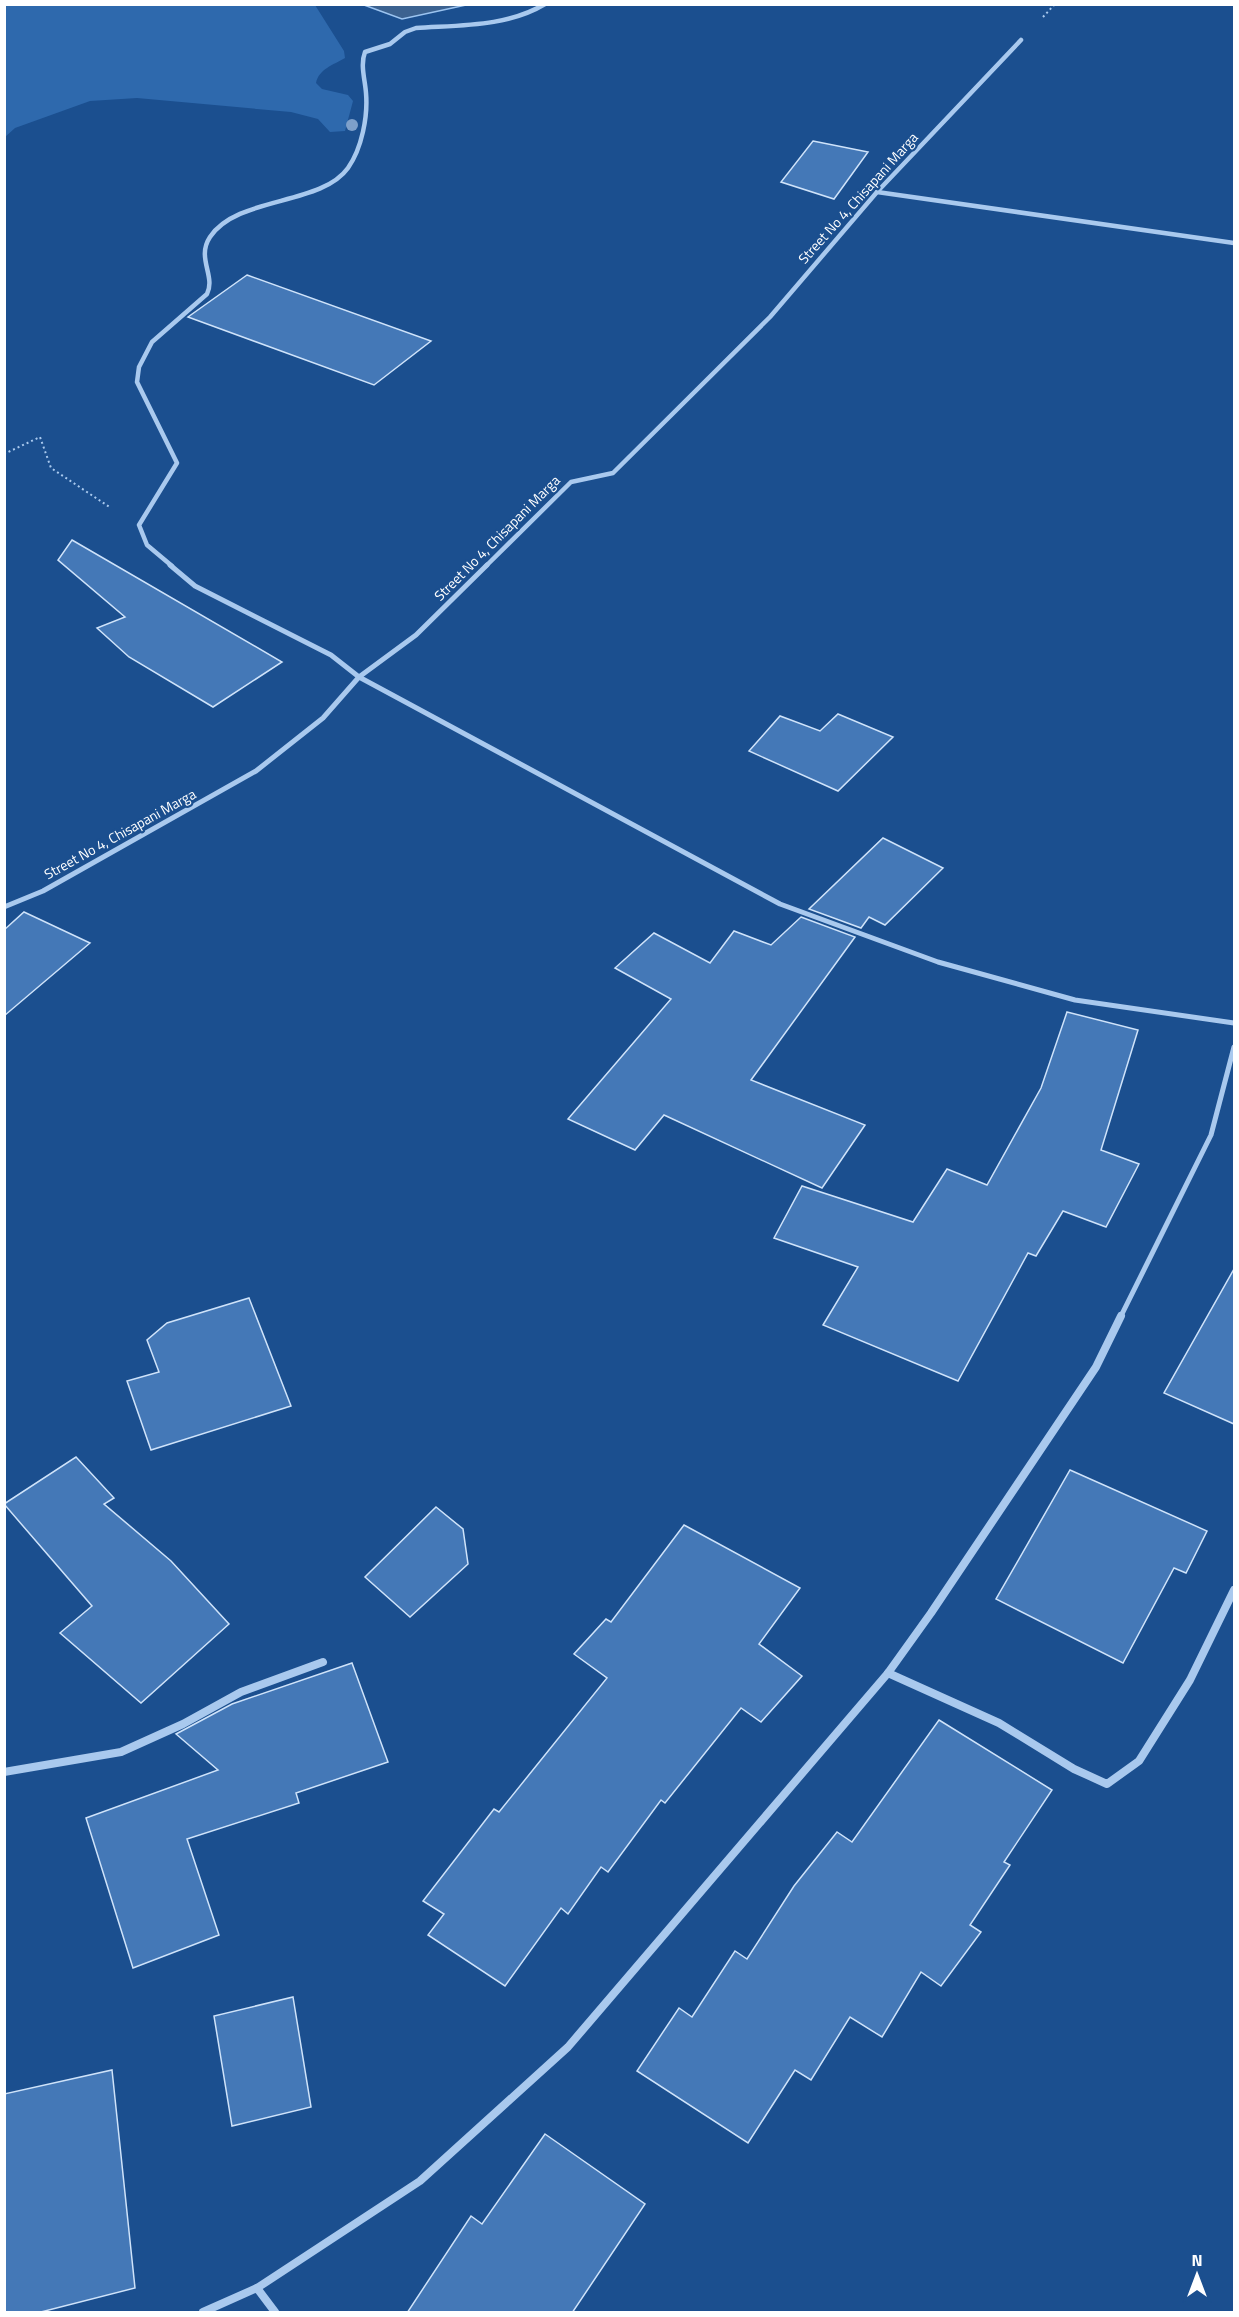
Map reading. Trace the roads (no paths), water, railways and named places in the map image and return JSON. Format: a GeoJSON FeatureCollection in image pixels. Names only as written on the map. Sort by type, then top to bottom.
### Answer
{"type":"FeatureCollection","features":[{"type":"Feature","properties":{"kind":"street"},"geometry":{"type":"LineString","coordinates":[[545,4],[539,9],[505,19],[417,28],[405,32],[390,44],[365,52],[362,58],[366,113],[348,169],[327,186],[242,214],[215,231],[209,238],[204,257],[211,286],[207,294],[155,336],[137,372],[136,381],[177,463],[166,484],[145,508],[139,525],[147,545],[195,586],[331,655],[359,677],[780,904],[938,962],[1075,1000],[1234,1023]]}},
{"type":"Feature","properties":{"kind":"street","name":"Street No 4, Chisapani Marga"},"geometry":{"type":"LineString","coordinates":[[4,907],[43,891],[256,771],[323,718],[359,677],[416,635],[570,482],[613,473],[770,317],[877,192],[1022,39]]}},
{"type":"Feature","properties":{"kind":"street"},"geometry":{"type":"LineString","coordinates":[[877,192],[1234,243]]}},
{"type":"Feature","properties":{"kind":"street"},"geometry":{"type":"LineString","coordinates":[[203,2313],[257,2289],[420,2181],[568,2047],[888,1673],[931,1613],[1096,1366],[1211,1135],[1234,1047]]}},
{"type":"Feature","properties":{"kind":"street"},"geometry":{"type":"LineString","coordinates":[[888,1673],[999,1724],[1074,1769],[1107,1784],[1139,1761],[1190,1680],[1234,1590]]}},
{"type":"Feature","properties":{"kind":"street"},"geometry":{"type":"LineString","coordinates":[[4,1772],[121,1752],[183,1725],[241,1692],[323,1662]]}},
{"type":"Feature","properties":{"kind":"street"},"geometry":{"type":"LineString","coordinates":[[257,2289],[275,2313]]}}]}
